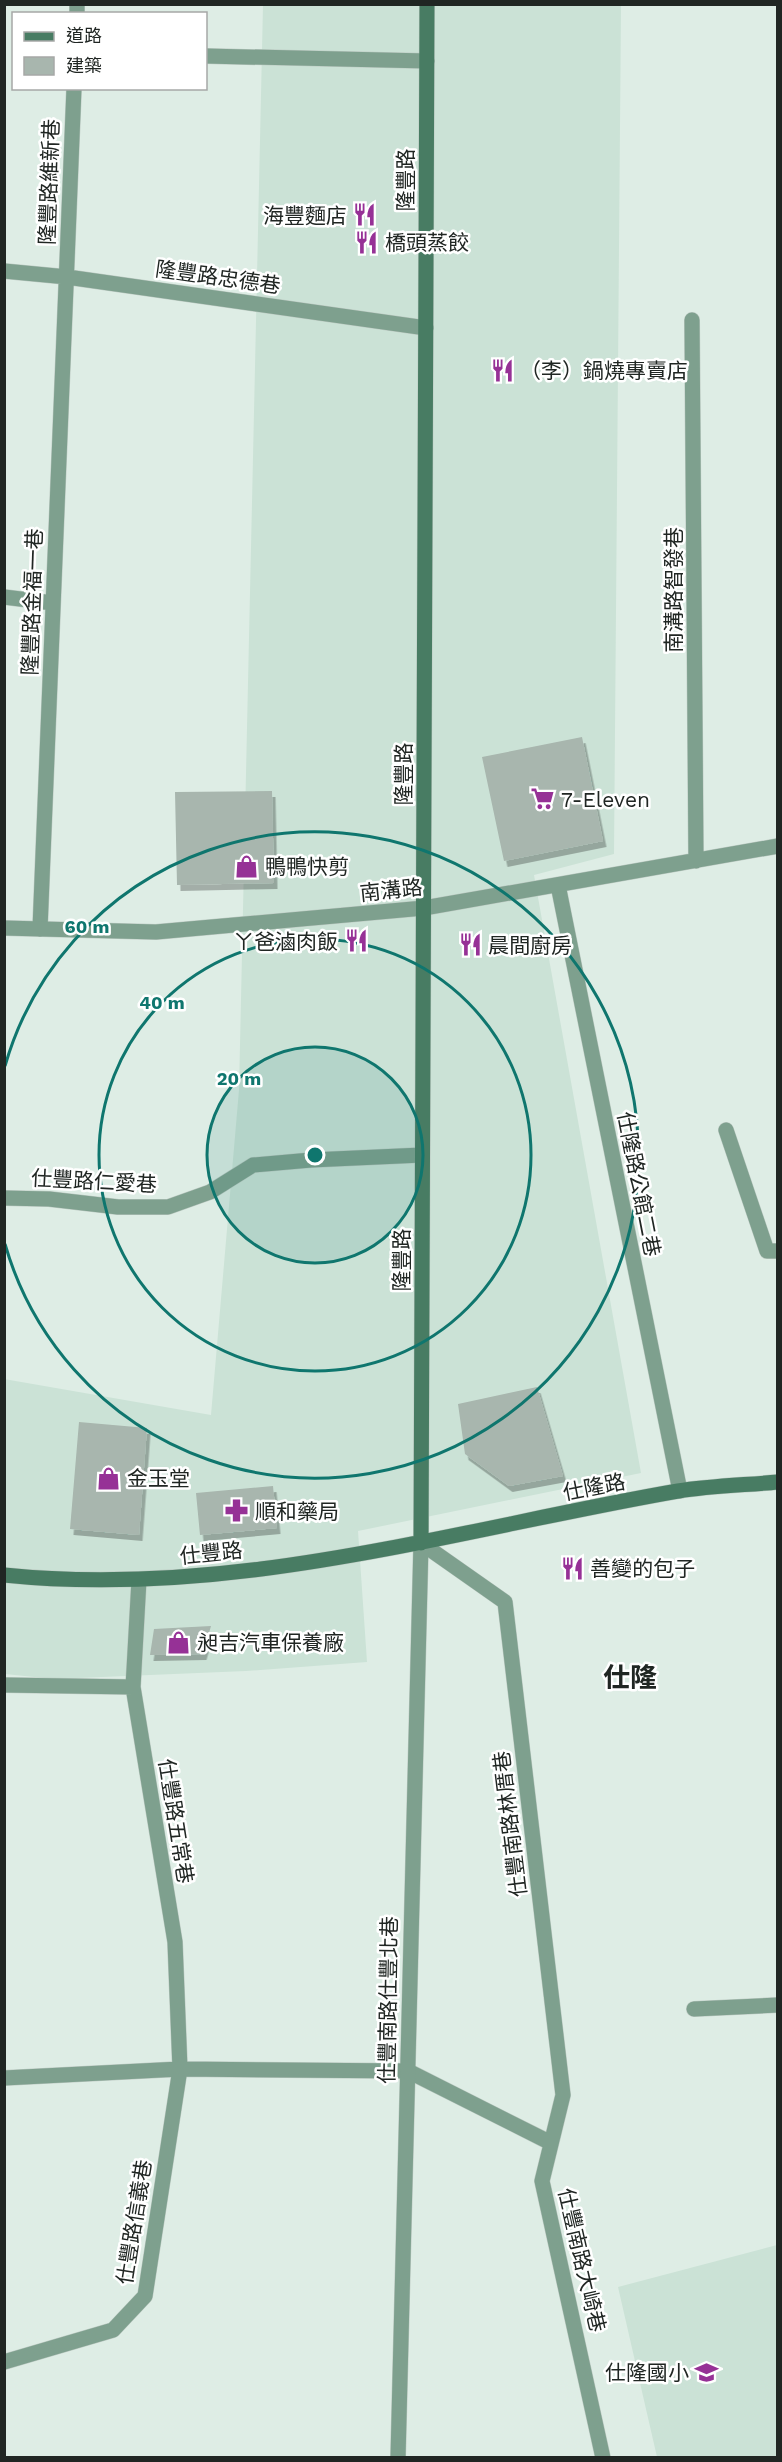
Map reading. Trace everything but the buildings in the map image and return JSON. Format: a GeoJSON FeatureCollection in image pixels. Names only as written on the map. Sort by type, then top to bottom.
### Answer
{"type":"FeatureCollection","features":[{"type":"Feature","properties":{"kind":"street","name":"隆豐路"},"geometry":{"type":"LineString","coordinates":[[421,1544],[427,4]]}},
{"type":"Feature","properties":{"kind":"street"},"geometry":{"type":"LineString","coordinates":[[207,56],[427,61]]}},
{"type":"Feature","properties":{"kind":"street","name":"隆豐路維新巷"},"geometry":{"type":"LineString","coordinates":[[67,277],[74,90]]}},
{"type":"Feature","properties":{"kind":"street","name":"隆豐路忠德巷"},"geometry":{"type":"LineString","coordinates":[[4,271],[67,277],[426,328]]}},
{"type":"Feature","properties":{"kind":"street","name":"隆豐路金福一巷"},"geometry":{"type":"LineString","coordinates":[[40,929],[67,277]]}},
{"type":"Feature","properties":{"kind":"street","name":"南溝路智發巷"},"geometry":{"type":"LineString","coordinates":[[692,320],[696,861]]}},
{"type":"Feature","properties":{"kind":"street"},"geometry":{"type":"LineString","coordinates":[[4,597],[53,603]]}},
{"type":"Feature","properties":{"kind":"street","name":"南溝路"},"geometry":{"type":"LineString","coordinates":[[4,928],[156,932],[424,908],[777,846]]}},
{"type":"Feature","properties":{"kind":"street","name":"仕隆路公館二巷"},"geometry":{"type":"LineString","coordinates":[[558,885],[680,1491]]}},
{"type":"Feature","properties":{"kind":"street"},"geometry":{"type":"LineString","coordinates":[[726,1130],[767,1251],[777,1251]]}},
{"type":"Feature","properties":{"kind":"street","name":"仕豐路仁愛巷"},"geometry":{"type":"LineString","coordinates":[[4,1198],[49,1199],[118,1207],[168,1207],[210,1192],[253,1165],[422,1155]]}},
{"type":"Feature","properties":{"kind":"street","name":"仕隆路"},"geometry":{"type":"LineString","coordinates":[[421,1544],[680,1491],[777,1482]]}},
{"type":"Feature","properties":{"kind":"street","name":"仕豐路"},"geometry":{"type":"LineString","coordinates":[[4,1575],[47,1580],[139,1580],[207,1576],[291,1566],[421,1544]]}},
{"type":"Feature","properties":{"kind":"street","name":"仕豐南路仕豐北巷"},"geometry":{"type":"LineString","coordinates":[[398,2457],[421,1544]]}},
{"type":"Feature","properties":{"kind":"street","name":"仕豐南路林厝巷"},"geometry":{"type":"LineString","coordinates":[[421,1544],[505,1602],[563,2095],[551,2143]]}},
{"type":"Feature","properties":{"kind":"street","name":"仕豐路五常巷"},"geometry":{"type":"LineString","coordinates":[[139,1580],[133,1686],[175,1942],[180,2069]]}},
{"type":"Feature","properties":{"kind":"street"},"geometry":{"type":"LineString","coordinates":[[4,1685],[133,1686]]}},
{"type":"Feature","properties":{"kind":"street"},"geometry":{"type":"LineString","coordinates":[[694,2009],[777,2005]]}},
{"type":"Feature","properties":{"kind":"street"},"geometry":{"type":"LineString","coordinates":[[4,2078],[180,2069],[408,2071],[551,2143]]}},
{"type":"Feature","properties":{"kind":"street","name":"仕豐路信義巷"},"geometry":{"type":"LineString","coordinates":[[4,2362],[113,2330],[145,2296],[180,2069]]}},
{"type":"Feature","properties":{"kind":"street","name":"仕豐南路大崎巷"},"geometry":{"type":"LineString","coordinates":[[551,2143],[542,2181],[603,2457]]}},
{"type":"Feature","properties":{"kind":"shaded area"},"geometry":{"type":"Polygon","coordinates":[[[263,5],[621,5],[614,854],[534,875],[641,1473],[358,1531],[367,1662],[246,1671],[54,1679],[5,1674],[4,1379],[211,1415],[239,1090],[263,5]]]}},
{"type":"Feature","properties":{"kind":"shaded area","name":"仕隆國小"},"geometry":{"type":"Polygon","coordinates":[[[777,2245],[777,2457],[657,2457],[618,2287],[777,2245]]]}},
{"type":"Feature","properties":{"kind":"place","name":"海豐麵店"},"geometry":{"type":"Point","coordinates":[365,215]}},
{"type":"Feature","properties":{"kind":"place","name":"橋頭蒸餃"},"geometry":{"type":"Point","coordinates":[367,242]}},
{"type":"Feature","properties":{"kind":"place","name":"（李）鍋燒專賣店"},"geometry":{"type":"Point","coordinates":[502,370]}},
{"type":"Feature","properties":{"kind":"place","name":"7-Eleven"},"geometry":{"type":"Point","coordinates":[543,799]}},
{"type":"Feature","properties":{"kind":"place","name":"鴨鴨快剪"},"geometry":{"type":"Point","coordinates":[247,866]}},
{"type":"Feature","properties":{"kind":"place","name":"ㄚ爸滷肉飯"},"geometry":{"type":"Point","coordinates":[356,941]}},
{"type":"Feature","properties":{"kind":"place","name":"晨間廚房"},"geometry":{"type":"Point","coordinates":[470,945]}},
{"type":"Feature","properties":{"kind":"place","name":"金玉堂"},"geometry":{"type":"Point","coordinates":[109,1478]}},
{"type":"Feature","properties":{"kind":"place","name":"順和藥局"},"geometry":{"type":"Point","coordinates":[237,1511]}},
{"type":"Feature","properties":{"kind":"place","name":"善變的包子"},"geometry":{"type":"Point","coordinates":[572,1568]}},
{"type":"Feature","properties":{"kind":"place","name":"昶吉汽車保養廠"},"geometry":{"type":"Point","coordinates":[179,1642]}},
{"type":"Feature","properties":{"kind":"place","name":"仕隆國小"},"geometry":{"type":"Point","coordinates":[707,2372]}},
{"type":"Feature","properties":{"kind":"district","name":"仕隆"},"geometry":{"type":"Point","coordinates":[630,1678]}}]}
